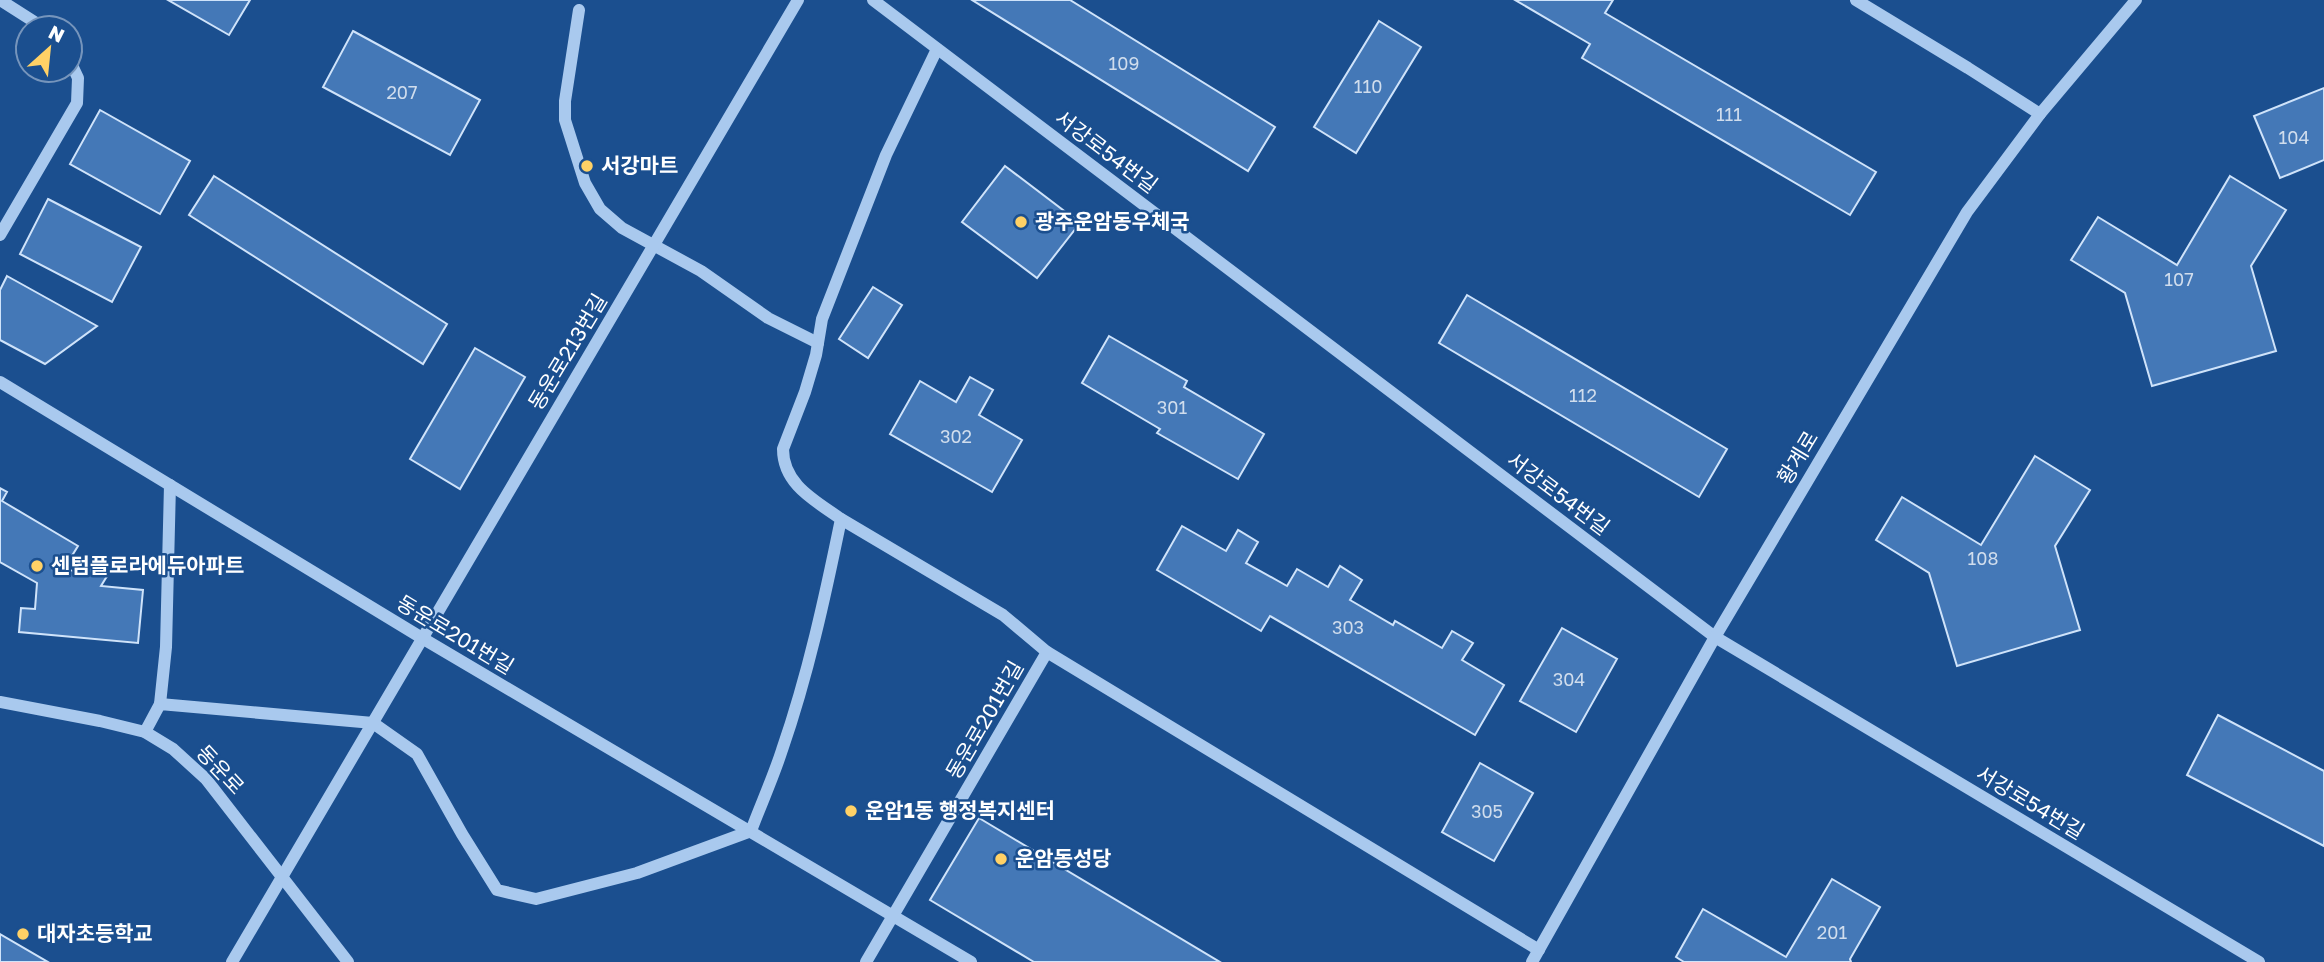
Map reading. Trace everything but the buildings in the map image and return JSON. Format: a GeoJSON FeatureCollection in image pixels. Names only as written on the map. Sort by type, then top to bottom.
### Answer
{"type":"FeatureCollection","features":[{"type":"Feature","properties":{"kind":"street","name":"동운로213번길"},"geometry":{"type":"LineString","coordinates":[[232,962],[798,0]]}},
{"type":"Feature","properties":{"kind":"street","name":"서강로54번길"},"geometry":{"type":"LineString","coordinates":[[873,0],[1715,637],[2259,962]]}},
{"type":"Feature","properties":{"kind":"street"},"geometry":{"type":"LineString","coordinates":[[1856,0],[2039,114]]}},
{"type":"Feature","properties":{"kind":"street","name":"황계로"},"geometry":{"type":"LineString","coordinates":[[1532,962],[1715,637],[1967,212],[2039,114],[2136,0]]}},
{"type":"Feature","properties":{"kind":"street"},"geometry":{"type":"LineString","coordinates":[[0,1],[21,14]]}},
{"type":"Feature","properties":{"kind":"street"},"geometry":{"type":"LineString","coordinates":[[579,10],[565,101],[565,120],[585,183],[600,209],[622,228],[710,277],[768,318],[818,343]]}},
{"type":"Feature","properties":{"kind":"street"},"geometry":{"type":"LineString","coordinates":[[937,50],[886,155],[822,319],[806,392],[783,449],[783,460],[796,487],[841,519],[1003,615],[1046,652],[1539,950]]}},
{"type":"Feature","properties":{"kind":"street"},"geometry":{"type":"LineString","coordinates":[[0,234],[78,103],[78,84]]}},
{"type":"Feature","properties":{"kind":"street","name":"동운로201번길"},"geometry":{"type":"LineString","coordinates":[[0,382],[422,638],[971,962]]}},
{"type":"Feature","properties":{"kind":"street"},"geometry":{"type":"LineString","coordinates":[[145,732],[160,704],[166,647],[170,485]]}},
{"type":"Feature","properties":{"kind":"street"},"geometry":{"type":"LineString","coordinates":[[160,704],[373,723],[417,754],[497,890],[536,899],[637,873],[751,831],[800,694],[841,519]]}},
{"type":"Feature","properties":{"kind":"street","name":"동운로201번길"},"geometry":{"type":"LineString","coordinates":[[893,917],[1046,652]]}},
{"type":"Feature","properties":{"kind":"street","name":"동운로"},"geometry":{"type":"LineString","coordinates":[[0,702],[145,732],[173,749],[206,779],[348,962]]}},
{"type":"Feature","properties":{"kind":"street"},"geometry":{"type":"LineString","coordinates":[[866,962],[893,917]]}},
{"type":"Feature","properties":{"kind":"place","name":"서강마트"},"geometry":{"type":"Point","coordinates":[587,166]}},
{"type":"Feature","properties":{"kind":"place","name":"광주운암동우체국"},"geometry":{"type":"Point","coordinates":[1021,222]}},
{"type":"Feature","properties":{"kind":"place","name":"센텀플로라에듀아파트"},"geometry":{"type":"Point","coordinates":[37,566]}},
{"type":"Feature","properties":{"kind":"place","name":"운암1동 행정복지센터"},"geometry":{"type":"Point","coordinates":[851,811]}},
{"type":"Feature","properties":{"kind":"place","name":"운암동성당"},"geometry":{"type":"Point","coordinates":[1001,859]}},
{"type":"Feature","properties":{"kind":"place","name":"대자초등학교"},"geometry":{"type":"Point","coordinates":[23,934]}}]}
